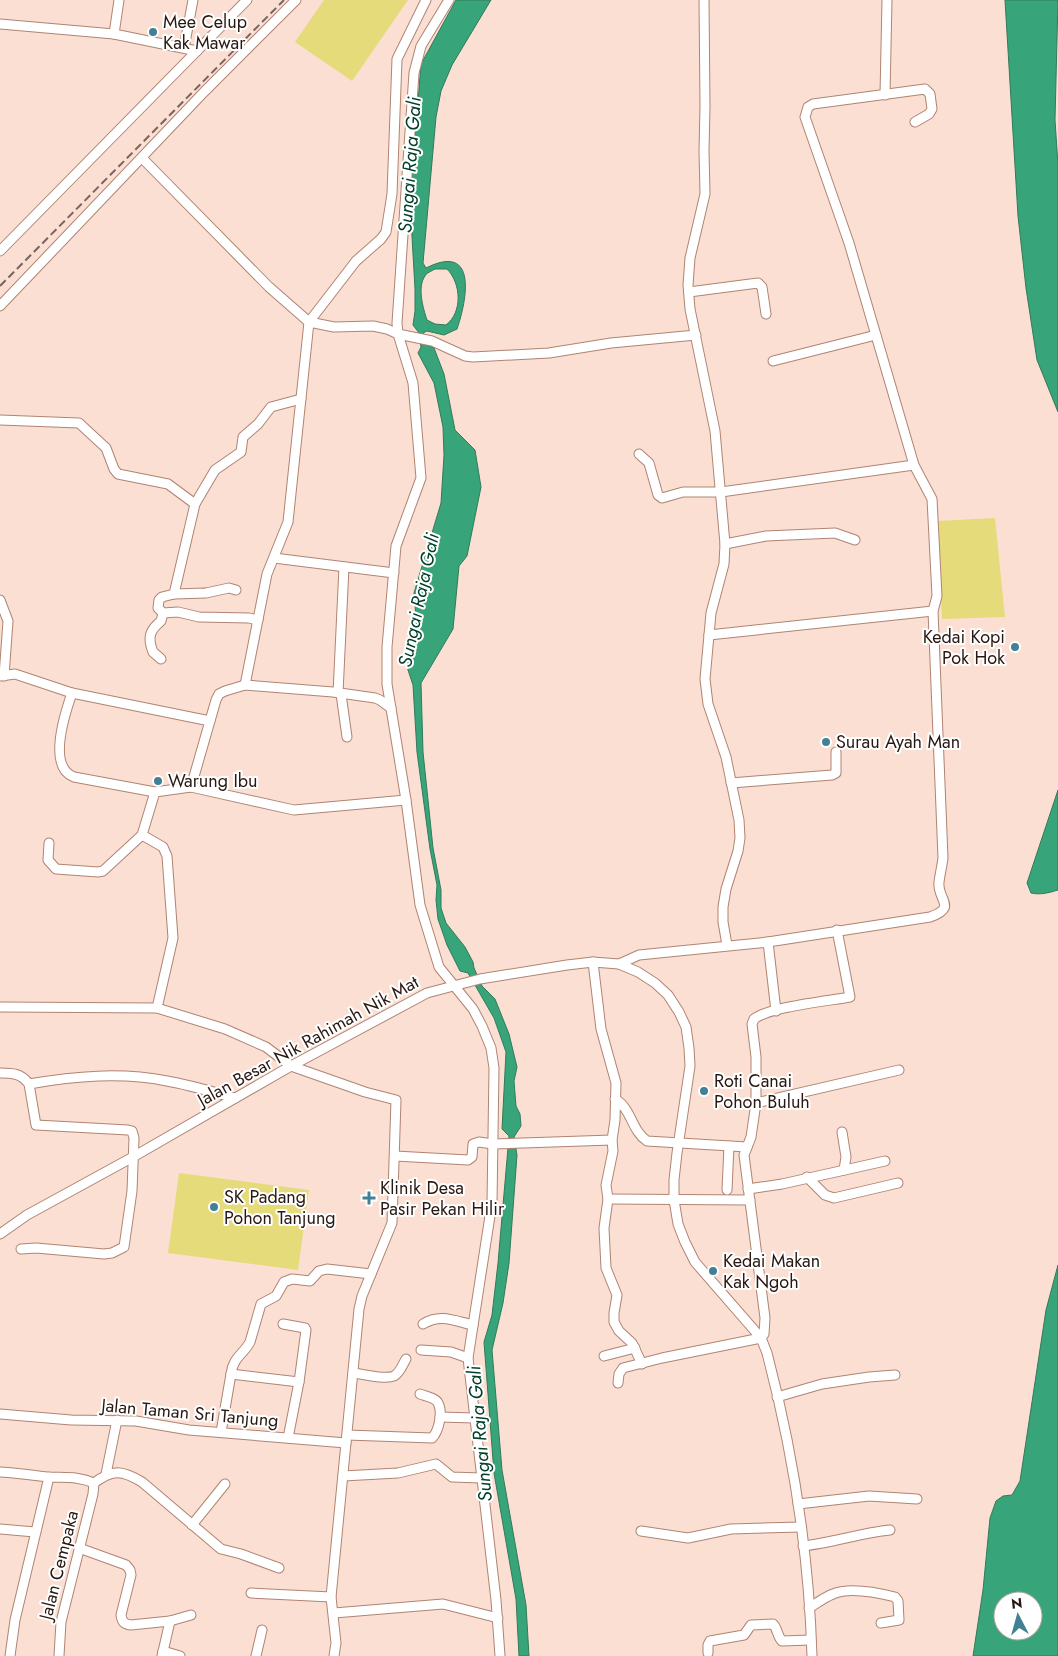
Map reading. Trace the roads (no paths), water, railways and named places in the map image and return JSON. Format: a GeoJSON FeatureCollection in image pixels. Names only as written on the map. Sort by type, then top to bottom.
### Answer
{"type":"FeatureCollection","features":[{"type":"Feature","properties":{"kind":"street"},"geometry":{"type":"LineString","coordinates":[[114,34],[119,0]]}},
{"type":"Feature","properties":{"kind":"street"},"geometry":{"type":"LineString","coordinates":[[184,48],[193,0]]}},
{"type":"Feature","properties":{"kind":"street"},"geometry":{"type":"LineString","coordinates":[[0,251],[248,0]]}},
{"type":"Feature","properties":{"kind":"street"},"geometry":{"type":"LineString","coordinates":[[0,306],[296,0]]}},
{"type":"Feature","properties":{"kind":"street"},"geometry":{"type":"LineString","coordinates":[[245,685],[267,574],[288,522],[309,322],[356,261],[381,239],[386,232],[392,194],[397,59],[426,0]]}},
{"type":"Feature","properties":{"kind":"street"},"geometry":{"type":"LineString","coordinates":[[449,0],[422,46],[414,73],[406,166],[397,323],[398,334],[412,381],[421,478],[396,544],[387,647],[387,681],[420,904],[439,967],[473,1009],[490,1048],[494,1068],[492,1203],[468,1358],[498,1618],[500,1656]]}},
{"type":"Feature","properties":{"kind":"street"},"geometry":{"type":"LineString","coordinates":[[704,0],[705,194],[690,258],[689,292],[690,309],[715,431],[725,544],[724,564],[711,613],[704,679],[708,704],[726,757],[739,820],[740,838],[738,851],[726,889],[723,907],[723,922],[727,945]]}},
{"type":"Feature","properties":{"kind":"street"},"geometry":{"type":"LineString","coordinates":[[885,95],[887,0]]}},
{"type":"Feature","properties":{"kind":"street"},"geometry":{"type":"LineString","coordinates":[[0,24],[114,34],[198,51]]}},
{"type":"Feature","properties":{"kind":"street"},"geometry":{"type":"LineString","coordinates":[[619,964],[639,955],[768,942],[930,917],[940,913],[945,908],[945,900],[939,883],[943,858],[933,611],[937,596],[932,499],[914,465],[849,243],[805,117],[808,107],[813,104],[922,89],[927,90],[930,94],[932,111],[915,122]]}},
{"type":"Feature","properties":{"kind":"street"},"geometry":{"type":"LineString","coordinates":[[142,158],[269,287],[309,322],[334,327],[373,326],[408,337],[432,341],[465,356],[473,357],[549,352],[611,343],[696,335]]}},
{"type":"Feature","properties":{"kind":"street"},"geometry":{"type":"LineString","coordinates":[[689,292],[758,283],[762,287],[766,314]]}},
{"type":"Feature","properties":{"kind":"street"},"geometry":{"type":"LineString","coordinates":[[773,361],[876,335]]}},
{"type":"Feature","properties":{"kind":"street"},"geometry":{"type":"LineString","coordinates":[[174,594],[195,504],[214,472],[241,452],[243,438],[258,424],[270,408],[277,404],[301,399]]}},
{"type":"Feature","properties":{"kind":"street"},"geometry":{"type":"LineString","coordinates":[[0,426],[0,420],[78,423],[105,446],[114,469],[118,474],[168,484],[195,504]]}},
{"type":"Feature","properties":{"kind":"street"},"geometry":{"type":"LineString","coordinates":[[639,454],[649,463],[660,498],[683,492],[721,492],[914,465]]}},
{"type":"Feature","properties":{"kind":"street"},"geometry":{"type":"LineString","coordinates":[[725,544],[766,536],[835,533],[855,540]]}},
{"type":"Feature","properties":{"kind":"street"},"geometry":{"type":"LineString","coordinates":[[274,558],[394,573]]}},
{"type":"Feature","properties":{"kind":"street"},"geometry":{"type":"LineString","coordinates":[[344,567],[340,694],[347,737]]}},
{"type":"Feature","properties":{"kind":"street"},"geometry":{"type":"LineString","coordinates":[[163,613],[158,607],[159,600],[162,597],[174,594],[206,594],[229,588],[236,590]]}},
{"type":"Feature","properties":{"kind":"street"},"geometry":{"type":"LineString","coordinates":[[0,600],[8,620],[2,676],[15,674],[72,693],[210,721]]}},
{"type":"Feature","properties":{"kind":"street"},"geometry":{"type":"LineString","coordinates":[[709,635],[933,611]]}},
{"type":"Feature","properties":{"kind":"street"},"geometry":{"type":"LineString","coordinates":[[163,613],[178,612],[198,617],[249,618],[258,620]]}},
{"type":"Feature","properties":{"kind":"street"},"geometry":{"type":"LineString","coordinates":[[161,659],[153,652],[151,634],[153,627],[161,621],[163,613]]}},
{"type":"Feature","properties":{"kind":"street"},"geometry":{"type":"LineString","coordinates":[[190,787],[219,694],[224,690],[245,685],[340,694],[377,698],[391,708]]}},
{"type":"Feature","properties":{"kind":"street"},"geometry":{"type":"LineString","coordinates":[[72,693],[62,722],[60,760],[66,772],[74,777],[155,792],[190,787],[294,810],[406,800]]}},
{"type":"Feature","properties":{"kind":"street"},"geometry":{"type":"LineString","coordinates":[[731,783],[832,775],[836,773],[837,769],[836,752]]}},
{"type":"Feature","properties":{"kind":"street"},"geometry":{"type":"LineString","coordinates":[[49,844],[48,860],[56,869],[98,872],[107,868],[142,835],[155,792]]}},
{"type":"Feature","properties":{"kind":"street"},"geometry":{"type":"LineString","coordinates":[[142,835],[163,847],[167,856],[173,937],[157,1008]]}},
{"type":"Feature","properties":{"kind":"street"},"geometry":{"type":"LineString","coordinates":[[618,1383],[619,1374],[623,1368],[761,1338],[766,1330],[744,1155],[751,1137],[756,1103],[756,1058],[752,1024],[758,1015],[850,997],[837,930]]}},
{"type":"Feature","properties":{"kind":"street"},"geometry":{"type":"LineString","coordinates":[[768,942],[776,1011]]}},
{"type":"Feature","properties":{"kind":"street"},"geometry":{"type":"LineString","coordinates":[[593,962],[602,1034],[615,1078],[616,1099],[612,1140],[613,1150],[606,1188],[608,1199],[604,1231],[606,1268],[617,1295],[614,1322],[619,1331],[632,1343],[642,1364]]}},
{"type":"Feature","properties":{"kind":"street","name":"Jalan Besar Nik Rahimah Nik Mat"},"geometry":{"type":"LineString","coordinates":[[0,1234],[27,1215],[133,1157],[291,1066],[427,993],[476,980],[593,962],[619,964],[638,972],[668,995],[686,1027],[690,1066],[674,1180],[674,1200],[678,1224],[684,1242],[695,1262],[761,1338],[767,1353],[790,1453],[798,1504],[812,1656]]}},
{"type":"Feature","properties":{"kind":"street"},"geometry":{"type":"LineString","coordinates":[[0,1007],[157,1008],[225,1029],[266,1047],[291,1066],[365,1092],[396,1100],[392,1223],[362,1296],[359,1308],[331,1597],[336,1643],[334,1656]]}},
{"type":"Feature","properties":{"kind":"street"},"geometry":{"type":"LineString","coordinates":[[756,1103],[899,1070]]}},
{"type":"Feature","properties":{"kind":"street"},"geometry":{"type":"LineString","coordinates":[[0,1073],[20,1075],[28,1084],[36,1125],[128,1130],[134,1134],[132,1191],[124,1247],[112,1253],[104,1254],[36,1248],[21,1249]]}},
{"type":"Feature","properties":{"kind":"street"},"geometry":{"type":"LineString","coordinates":[[28,1084],[66,1078],[118,1076],[166,1081],[235,1098]]}},
{"type":"Feature","properties":{"kind":"street"},"geometry":{"type":"LineString","coordinates":[[616,1099],[622,1103],[628,1112],[638,1136],[646,1141],[747,1147]]}},
{"type":"Feature","properties":{"kind":"street"},"geometry":{"type":"LineString","coordinates":[[842,1132],[846,1158],[844,1170]]}},
{"type":"Feature","properties":{"kind":"street"},"geometry":{"type":"LineString","coordinates":[[395,1156],[468,1160],[472,1157],[473,1144],[479,1142],[493,1144],[612,1140]]}},
{"type":"Feature","properties":{"kind":"street"},"geometry":{"type":"LineString","coordinates":[[728,1190],[729,1146]]}},
{"type":"Feature","properties":{"kind":"street"},"geometry":{"type":"LineString","coordinates":[[748,1189],[782,1184],[885,1161]]}},
{"type":"Feature","properties":{"kind":"street"},"geometry":{"type":"LineString","coordinates":[[807,1177],[826,1195],[834,1198],[898,1183]]}},
{"type":"Feature","properties":{"kind":"street"},"geometry":{"type":"LineString","coordinates":[[608,1199],[750,1200]]}},
{"type":"Feature","properties":{"kind":"street"},"geometry":{"type":"LineString","coordinates":[[221,1432],[232,1364],[250,1342],[262,1304],[276,1296],[284,1282],[292,1279],[310,1281],[319,1271],[327,1268],[371,1274]]}},
{"type":"Feature","properties":{"kind":"street"},"geometry":{"type":"LineString","coordinates":[[423,1324],[433,1318],[473,1325]]}},
{"type":"Feature","properties":{"kind":"street"},"geometry":{"type":"LineString","coordinates":[[283,1324],[305,1328],[306,1330],[299,1382],[288,1438]]}},
{"type":"Feature","properties":{"kind":"street"},"geometry":{"type":"LineString","coordinates":[[604,1356],[635,1348]]}},
{"type":"Feature","properties":{"kind":"street"},"geometry":{"type":"LineString","coordinates":[[421,1350],[451,1352],[468,1358]]}},
{"type":"Feature","properties":{"kind":"street"},"geometry":{"type":"LineString","coordinates":[[353,1373],[386,1377],[394,1376],[406,1359]]}},
{"type":"Feature","properties":{"kind":"street"},"geometry":{"type":"LineString","coordinates":[[231,1374],[299,1382]]}},
{"type":"Feature","properties":{"kind":"street"},"geometry":{"type":"LineString","coordinates":[[777,1397],[822,1384],[895,1375]]}},
{"type":"Feature","properties":{"kind":"street"},"geometry":{"type":"LineString","coordinates":[[420,1394],[436,1400],[440,1416],[474,1418]]}},
{"type":"Feature","properties":{"kind":"street","name":"Jalan Taman Sri Tanjung"},"geometry":{"type":"LineString","coordinates":[[0,1414],[70,1420],[136,1421],[189,1430],[288,1438],[347,1439],[432,1438],[436,1433],[440,1416]]}},
{"type":"Feature","properties":{"kind":"street"},"geometry":{"type":"LineString","coordinates":[[106,1474],[117,1420]]}},
{"type":"Feature","properties":{"kind":"street"},"geometry":{"type":"LineString","coordinates":[[343,1476],[398,1473],[436,1464],[452,1477],[481,1478]]}},
{"type":"Feature","properties":{"kind":"street"},"geometry":{"type":"LineString","coordinates":[[0,1472],[49,1477],[72,1476],[94,1483],[106,1474],[118,1473],[132,1476],[142,1482],[221,1548],[279,1568]]}},
{"type":"Feature","properties":{"kind":"street"},"geometry":{"type":"LineString","coordinates":[[10,1656],[15,1620],[49,1477]]}},
{"type":"Feature","properties":{"kind":"street","name":"Jalan Cempaka"},"geometry":{"type":"LineString","coordinates":[[58,1656],[61,1622],[93,1494],[94,1483]]}},
{"type":"Feature","properties":{"kind":"street"},"geometry":{"type":"LineString","coordinates":[[192,1525],[224,1484]]}},
{"type":"Feature","properties":{"kind":"street"},"geometry":{"type":"LineString","coordinates":[[798,1504],[869,1496],[917,1499]]}},
{"type":"Feature","properties":{"kind":"street"},"geometry":{"type":"LineString","coordinates":[[641,1531],[688,1538],[731,1530],[801,1527]]}},
{"type":"Feature","properties":{"kind":"street"},"geometry":{"type":"LineString","coordinates":[[0,1529],[35,1532]]}},
{"type":"Feature","properties":{"kind":"street"},"geometry":{"type":"LineString","coordinates":[[803,1546],[890,1530]]}},
{"type":"Feature","properties":{"kind":"street"},"geometry":{"type":"LineString","coordinates":[[80,1548],[126,1566],[130,1570],[121,1616],[122,1621],[126,1624],[170,1621],[191,1615]]}},
{"type":"Feature","properties":{"kind":"street"},"geometry":{"type":"LineString","coordinates":[[809,1608],[833,1594],[844,1591],[895,1597],[898,1601],[899,1620],[881,1623]]}},
{"type":"Feature","properties":{"kind":"street"},"geometry":{"type":"LineString","coordinates":[[251,1594],[331,1597]]}},
{"type":"Feature","properties":{"kind":"street"},"geometry":{"type":"LineString","coordinates":[[334,1613],[443,1604],[498,1618]]}},
{"type":"Feature","properties":{"kind":"street"},"geometry":{"type":"LineString","coordinates":[[170,1621],[162,1654],[180,1656]]}},
{"type":"Feature","properties":{"kind":"street"},"geometry":{"type":"LineString","coordinates":[[708,1653],[710,1642],[743,1635],[753,1625],[773,1624],[782,1641],[811,1640]]}},
{"type":"Feature","properties":{"kind":"street"},"geometry":{"type":"LineString","coordinates":[[256,1656],[262,1630]]}},
{"type":"Feature","properties":{"kind":"water","name":"Sungai Raja Gali"},"geometry":{"type":"Polygon","coordinates":[[[456,0],[491,0],[452,65],[441,91],[436,117],[423,263],[426,268],[443,262],[454,262],[461,268],[465,278],[465,290],[464,304],[457,329],[444,335],[427,331],[423,333],[425,344],[434,348],[444,374],[455,430],[475,450],[481,487],[467,556],[459,566],[453,629],[421,683],[423,752],[433,848],[441,890],[441,908],[446,923],[465,947],[473,962],[482,986],[495,999],[509,1034],[517,1067],[514,1081],[516,1106],[520,1114],[521,1126],[514,1137],[517,1155],[509,1263],[503,1303],[492,1350],[502,1470],[526,1605],[529,1656],[519,1656],[516,1599],[494,1473],[484,1342],[492,1315],[509,1136],[502,1129],[506,1052],[494,1018],[468,973],[460,971],[447,945],[438,919],[437,885],[430,849],[417,752],[413,685],[405,661],[417,630],[414,593],[441,503],[444,455],[443,427],[434,383],[418,353],[421,347],[419,333],[413,325],[415,289],[410,201],[421,64],[456,0]],[[435,269],[428,273],[421,286],[422,304],[427,320],[435,324],[446,325],[455,313],[457,305],[457,289],[452,275],[447,269],[435,269]]]}},
{"type":"Feature","properties":{"kind":"water"},"geometry":{"type":"Polygon","coordinates":[[[1005,0],[1058,0],[1055,120],[1058,165],[1058,412],[1037,360],[1026,288],[1018,216],[1005,0]]]}},
{"type":"Feature","properties":{"kind":"water"},"geometry":{"type":"Polygon","coordinates":[[[1058,790],[1058,890],[1038,894],[1031,893],[1027,883],[1058,790]]]}},
{"type":"Feature","properties":{"kind":"water"},"geometry":{"type":"Polygon","coordinates":[[[1058,1265],[1058,1656],[973,1656],[983,1590],[990,1518],[996,1501],[1003,1496],[1012,1495],[1020,1481],[1046,1310],[1058,1265]]]}},
{"type":"Feature","properties":{"kind":"railway"},"geometry":{"type":"LineString","coordinates":[[0,286],[284,0]]}},
{"type":"Feature","properties":{"kind":"place","name":"Mee Celup Kak Mawar"},"geometry":{"type":"Point","coordinates":[153,32]}},
{"type":"Feature","properties":{"kind":"place","name":"Kedai Kopi Pok Hok"},"geometry":{"type":"Point","coordinates":[1015,647]}},
{"type":"Feature","properties":{"kind":"place","name":"Surau Ayah Man"},"geometry":{"type":"Point","coordinates":[826,742]}},
{"type":"Feature","properties":{"kind":"place","name":"Warung Ibu"},"geometry":{"type":"Point","coordinates":[158,781]}},
{"type":"Feature","properties":{"kind":"place","name":"Roti Canai Pohon Buluh"},"geometry":{"type":"Point","coordinates":[704,1091]}},
{"type":"Feature","properties":{"kind":"place","name":"Klinik Desa Pasir Pekan Hilir"},"geometry":{"type":"Point","coordinates":[369,1198]}},
{"type":"Feature","properties":{"kind":"place","name":"SK Padang Pohon Tanjung"},"geometry":{"type":"Point","coordinates":[214,1207]}},
{"type":"Feature","properties":{"kind":"place","name":"Kedai Makan Kak Ngoh"},"geometry":{"type":"Point","coordinates":[713,1271]}}]}
